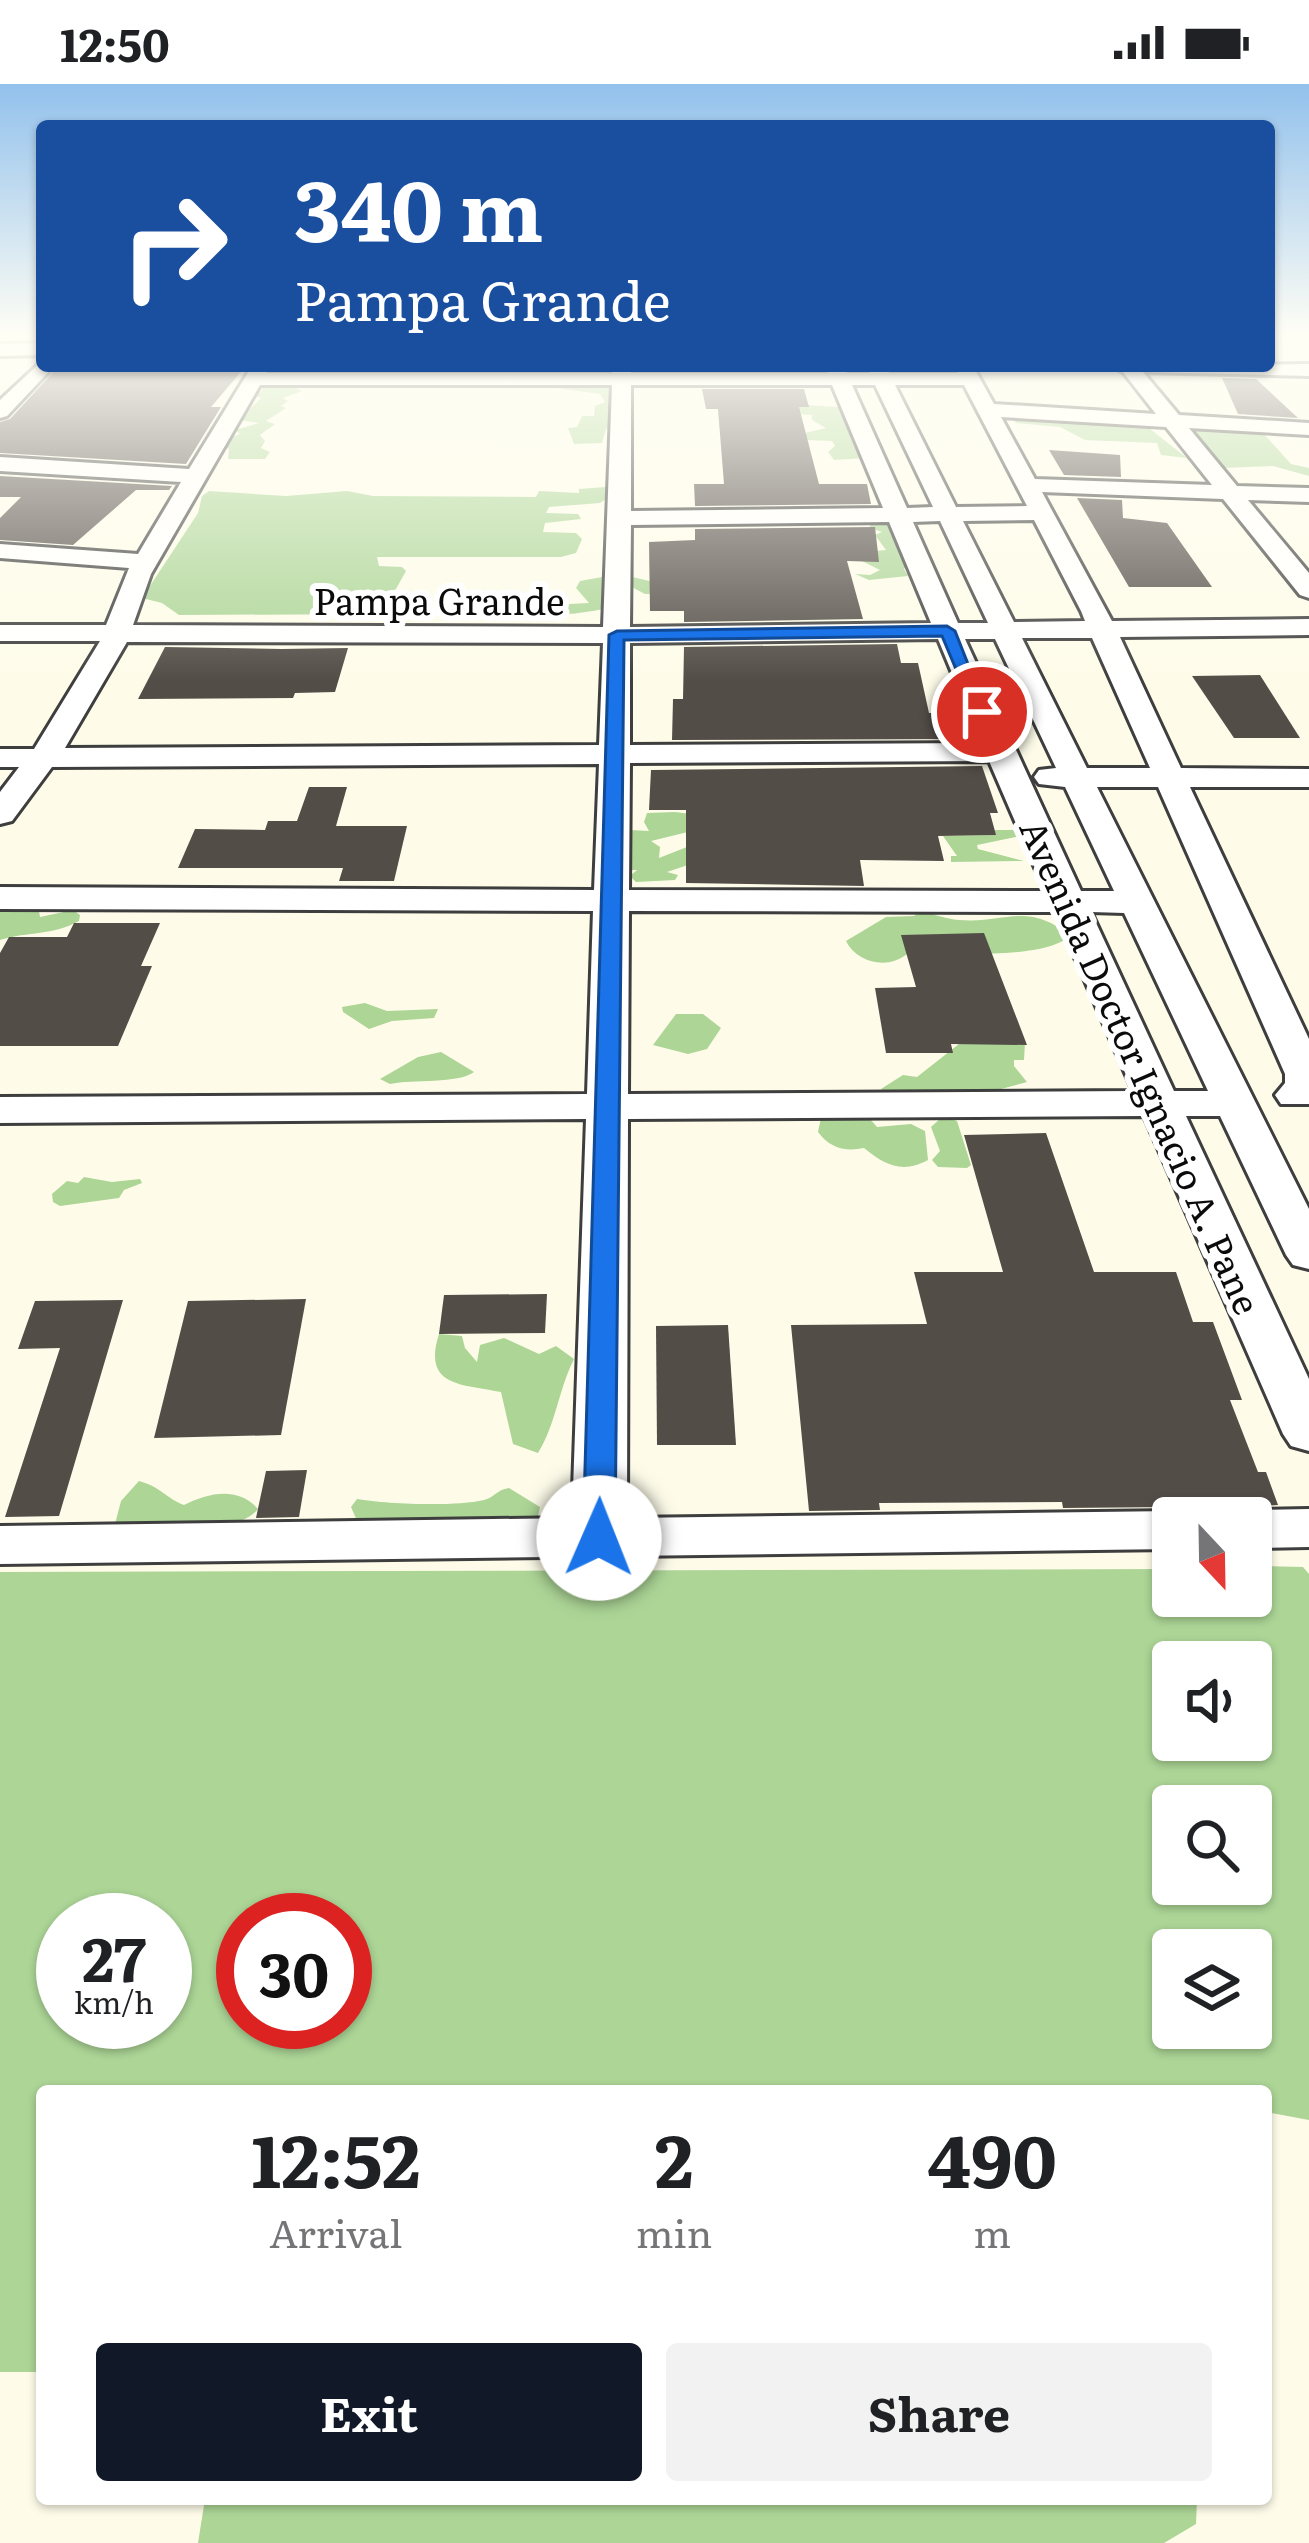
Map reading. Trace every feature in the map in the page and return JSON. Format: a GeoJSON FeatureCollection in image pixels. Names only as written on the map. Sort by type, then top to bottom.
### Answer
{"type":"FeatureCollection","features":[{"type":"Feature","properties":{"kind":"street"},"geometry":{"type":"LineString","coordinates":[[0,814],[42,758],[120,625],[142,568],[213,452]]}},
{"type":"Feature","properties":{"kind":"street"},"geometry":{"type":"LineString","coordinates":[[599,1538],[620,452]]}},
{"type":"Feature","properties":{"kind":"street","name":"Avenida Doctor Ignacio A. Pane"},"geometry":{"type":"LineString","coordinates":[[871,452],[1005,764],[1309,1434]]}},
{"type":"Feature","properties":{"kind":"street","name":"Avenida Doctor Ignacio A. Pane"},"geometry":{"type":"LineString","coordinates":[[919,452],[1309,1255]]}},
{"type":"Feature","properties":{"kind":"street"},"geometry":{"type":"LineString","coordinates":[[1008,452],[1097,620],[1305,1074],[1306,1087],[1295,1095]]}},
{"type":"Feature","properties":{"kind":"street"},"geometry":{"type":"LineString","coordinates":[[1196,452],[1309,590]]}},
{"type":"Feature","properties":{"kind":"street"},"geometry":{"type":"LineString","coordinates":[[0,464],[199,476]]}},
{"type":"Feature","properties":{"kind":"street"},"geometry":{"type":"LineString","coordinates":[[1024,484],[1309,495]]}},
{"type":"Feature","properties":{"kind":"street"},"geometry":{"type":"LineString","coordinates":[[619,518],[1041,513]]}},
{"type":"Feature","properties":{"kind":"street"},"geometry":{"type":"LineString","coordinates":[[0,551],[142,568]]}},
{"type":"Feature","properties":{"kind":"street"},"geometry":{"type":"LineString","coordinates":[[0,564],[142,568]]}},
{"type":"Feature","properties":{"kind":"street","name":"Pampa Grande"},"geometry":{"type":"LineString","coordinates":[[0,617],[120,625],[617,626],[1309,613]]}},
{"type":"Feature","properties":{"kind":"street","name":"Pampa Grande"},"geometry":{"type":"LineString","coordinates":[[1097,620],[1309,627]]}},
{"type":"Feature","properties":{"kind":"street","name":"Pampa Grande"},"geometry":{"type":"LineString","coordinates":[[0,633],[120,625]]}},
{"type":"Feature","properties":{"kind":"street"},"geometry":{"type":"LineString","coordinates":[[0,758],[614,754],[1005,764],[1076,777],[1309,778]]}},
{"type":"Feature","properties":{"kind":"street"},"geometry":{"type":"LineString","coordinates":[[0,898],[1134,902]]}},
{"type":"Feature","properties":{"kind":"street"},"geometry":{"type":"LineString","coordinates":[[0,1110],[1231,1102]]}},
{"type":"Feature","properties":{"kind":"street"},"geometry":{"type":"LineString","coordinates":[[1272,1529],[1309,1528]]}},
{"type":"Feature","properties":{"kind":"street"},"geometry":{"type":"LineString","coordinates":[[0,1545],[1152,1530]]}},
{"type":"Feature","properties":{"kind":"green space"},"geometry":{"type":"Polygon","coordinates":[[[229,452],[270,452],[265,459],[228,459],[229,452]]]}},
{"type":"Feature","properties":{"kind":"green space"},"geometry":{"type":"Polygon","coordinates":[[[828,452],[863,452],[865,458],[834,460],[828,452]]]}},
{"type":"Feature","properties":{"kind":"green space"},"geometry":{"type":"Polygon","coordinates":[[[1179,452],[1187,458],[1161,455],[1179,452]]]}},
{"type":"Feature","properties":{"kind":"green space"},"geometry":{"type":"Polygon","coordinates":[[[1210,452],[1280,452],[1291,464],[1309,468],[1309,476],[1273,466],[1222,468],[1210,452]]]}},
{"type":"Feature","properties":{"kind":"green space"},"geometry":{"type":"Polygon","coordinates":[[[579,489],[619,490],[600,503],[549,507],[546,513],[578,514],[581,519],[545,523],[543,532],[576,533],[582,539],[576,553],[561,557],[377,557],[379,566],[406,571],[382,614],[179,615],[162,603],[142,598],[209,491],[536,497],[539,491],[579,493],[579,489]]]}},
{"type":"Feature","properties":{"kind":"green space"},"geometry":{"type":"Polygon","coordinates":[[[888,518],[897,532],[890,533],[905,554],[901,557],[909,563],[904,569],[908,576],[869,580],[855,574],[880,570],[862,561],[886,550],[875,535],[882,532],[870,528],[870,522],[888,518]]]}},
{"type":"Feature","properties":{"kind":"green space"},"geometry":{"type":"Polygon","coordinates":[[[619,574],[702,593],[645,594],[626,584],[614,606],[603,609],[543,615],[506,607],[589,603],[576,588],[580,581],[619,574]]]}},
{"type":"Feature","properties":{"kind":"green space"},"geometry":{"type":"Polygon","coordinates":[[[647,813],[691,814],[696,830],[651,841],[660,847],[659,858],[687,847],[694,863],[667,872],[678,875],[675,880],[636,882],[630,876],[637,870],[627,870],[625,836],[630,830],[649,831],[644,822],[647,813]]]}},
{"type":"Feature","properties":{"kind":"green space"},"geometry":{"type":"Polygon","coordinates":[[[995,830],[1017,830],[1020,836],[977,845],[978,849],[1024,861],[951,862],[951,856],[957,856],[943,836],[995,835],[995,830]]]}},
{"type":"Feature","properties":{"kind":"green space"},"geometry":{"type":"Polygon","coordinates":[[[73,910],[80,915],[79,921],[59,929],[0,940],[0,912],[39,911],[40,917],[73,910]]]}},
{"type":"Feature","properties":{"kind":"green space"},"geometry":{"type":"Polygon","coordinates":[[[921,911],[959,920],[1027,916],[1070,935],[1040,949],[907,954],[882,963],[858,955],[846,941],[886,917],[914,916],[921,911]]]}},
{"type":"Feature","properties":{"kind":"green space"},"geometry":{"type":"Polygon","coordinates":[[[365,1003],[387,1011],[438,1009],[434,1018],[392,1021],[369,1029],[342,1007],[365,1003]]]}},
{"type":"Feature","properties":{"kind":"green space"},"geometry":{"type":"Polygon","coordinates":[[[676,1014],[703,1014],[721,1028],[707,1049],[688,1054],[653,1045],[676,1014]]]}},
{"type":"Feature","properties":{"kind":"green space"},"geometry":{"type":"Polygon","coordinates":[[[964,1040],[1025,1042],[1024,1060],[1014,1060],[1014,1066],[1027,1082],[986,1093],[894,1100],[881,1089],[903,1075],[917,1077],[964,1040]]]}},
{"type":"Feature","properties":{"kind":"green space"},"geometry":{"type":"Polygon","coordinates":[[[441,1052],[474,1072],[390,1084],[380,1079],[418,1057],[441,1052]]]}},
{"type":"Feature","properties":{"kind":"green space"},"geometry":{"type":"Polygon","coordinates":[[[855,1114],[877,1127],[911,1124],[925,1131],[928,1160],[894,1166],[864,1148],[833,1145],[818,1132],[821,1118],[855,1114]]]}},
{"type":"Feature","properties":{"kind":"green space"},"geometry":{"type":"Polygon","coordinates":[[[949,1118],[957,1121],[971,1165],[967,1168],[938,1167],[932,1160],[940,1151],[931,1127],[949,1118]]]}},
{"type":"Feature","properties":{"kind":"green space"},"geometry":{"type":"Polygon","coordinates":[[[84,1177],[112,1182],[140,1179],[142,1183],[124,1190],[119,1198],[60,1206],[53,1202],[52,1194],[67,1181],[78,1183],[84,1177]]]}},
{"type":"Feature","properties":{"kind":"green space"},"geometry":{"type":"Polygon","coordinates":[[[439,1334],[462,1336],[477,1362],[480,1345],[504,1338],[539,1354],[556,1346],[574,1359],[538,1453],[513,1444],[501,1392],[460,1384],[441,1374],[435,1351],[439,1334]]]}},
{"type":"Feature","properties":{"kind":"green space"},"geometry":{"type":"Polygon","coordinates":[[[139,1481],[184,1505],[232,1494],[258,1509],[248,1518],[216,1527],[126,1528],[115,1524],[121,1501],[139,1481]]]}},
{"type":"Feature","properties":{"kind":"green space"},"geometry":{"type":"Polygon","coordinates":[[[509,1488],[540,1507],[537,1521],[358,1523],[351,1507],[357,1499],[471,1502],[509,1488]]]}},
{"type":"Feature","properties":{"kind":"green space"},"geometry":{"type":"Polygon","coordinates":[[[1272,1566],[1303,1567],[1309,1574],[1309,2120],[1272,2113],[1272,2085],[36,2085],[36,2372],[0,2372],[0,1572],[1152,1569],[1152,1617],[1272,1617],[1272,1566]]]}},
{"type":"Feature","properties":{"kind":"green space"},"geometry":{"type":"Polygon","coordinates":[[[204,2505],[1197,2505],[1196,2524],[1164,2543],[198,2543],[204,2505]]]}},
{"type":"Feature","properties":{"kind":"building"},"geometry":{"type":"Polygon","coordinates":[[[0,452],[194,452],[186,464],[0,452]]]}},
{"type":"Feature","properties":{"kind":"building"},"geometry":{"type":"Polygon","coordinates":[[[721,452],[811,452],[819,484],[867,484],[871,504],[695,506],[694,484],[724,484],[721,452]]]}},
{"type":"Feature","properties":{"kind":"building"},"geometry":{"type":"Polygon","coordinates":[[[1050,452],[1120,455],[1121,477],[1064,475],[1050,452]]]}},
{"type":"Feature","properties":{"kind":"building"},"geometry":{"type":"Polygon","coordinates":[[[0,476],[172,486],[169,490],[136,490],[73,545],[0,540],[0,518],[21,497],[0,497],[0,476]]]}},
{"type":"Feature","properties":{"kind":"building"},"geometry":{"type":"Polygon","coordinates":[[[1077,498],[1122,500],[1123,518],[1167,523],[1212,587],[1129,587],[1077,498]]]}},
{"type":"Feature","properties":{"kind":"building"},"geometry":{"type":"Polygon","coordinates":[[[875,527],[879,562],[847,561],[863,619],[684,622],[684,611],[650,611],[649,542],[695,540],[695,529],[875,527]]]}},
{"type":"Feature","properties":{"kind":"building"},"geometry":{"type":"Polygon","coordinates":[[[897,644],[901,663],[918,663],[929,713],[964,712],[973,739],[672,740],[673,699],[683,699],[684,647],[897,644]]]}},
{"type":"Feature","properties":{"kind":"building"},"geometry":{"type":"Polygon","coordinates":[[[165,647],[348,648],[335,692],[295,693],[293,698],[138,699],[165,647]]]}},
{"type":"Feature","properties":{"kind":"building"},"geometry":{"type":"Polygon","coordinates":[[[1260,675],[1300,738],[1234,738],[1192,676],[1260,675]]]}},
{"type":"Feature","properties":{"kind":"building"},"geometry":{"type":"Polygon","coordinates":[[[982,766],[998,813],[990,813],[996,835],[938,836],[944,861],[860,860],[864,886],[686,883],[686,810],[649,810],[651,770],[982,766]]]}},
{"type":"Feature","properties":{"kind":"building"},"geometry":{"type":"Polygon","coordinates":[[[309,787],[347,787],[336,826],[407,826],[394,881],[339,881],[343,868],[178,868],[195,829],[265,830],[268,821],[297,821],[309,787]]]}},
{"type":"Feature","properties":{"kind":"building"},"geometry":{"type":"Polygon","coordinates":[[[74,923],[160,923],[141,966],[152,966],[118,1046],[0,1046],[0,953],[9,937],[67,937],[74,923]]]}},
{"type":"Feature","properties":{"kind":"building"},"geometry":{"type":"Polygon","coordinates":[[[984,933],[1027,1045],[951,1044],[953,1053],[886,1053],[875,988],[916,987],[901,935],[984,933]]]}},
{"type":"Feature","properties":{"kind":"building"},"geometry":{"type":"Polygon","coordinates":[[[1046,1133],[1094,1272],[1176,1272],[1193,1322],[1213,1322],[1242,1400],[1230,1400],[1258,1472],[1266,1472],[1278,1505],[1272,1505],[1272,1497],[1152,1497],[1152,1507],[1063,1508],[1062,1502],[879,1503],[880,1510],[809,1511],[791,1325],[927,1324],[914,1272],[1003,1272],[964,1135],[1046,1133]]]}},
{"type":"Feature","properties":{"kind":"building"},"geometry":{"type":"Polygon","coordinates":[[[547,1294],[545,1333],[439,1334],[444,1295],[547,1294]]]}},
{"type":"Feature","properties":{"kind":"building"},"geometry":{"type":"Polygon","coordinates":[[[306,1299],[281,1435],[154,1438],[188,1301],[306,1299]]]}},
{"type":"Feature","properties":{"kind":"building"},"geometry":{"type":"Polygon","coordinates":[[[123,1300],[59,1516],[5,1517],[60,1348],[18,1349],[35,1301],[123,1300]]]}},
{"type":"Feature","properties":{"kind":"building"},"geometry":{"type":"Polygon","coordinates":[[[728,1325],[736,1445],[657,1445],[656,1326],[728,1325]]]}},
{"type":"Feature","properties":{"kind":"building"},"geometry":{"type":"Polygon","coordinates":[[[307,1470],[299,1517],[256,1518],[266,1471],[307,1470]]]}},
{"type":"Feature","properties":{"kind":"route"},"geometry":{"type":"LineString","coordinates":[[599,1538],[617,635],[947,631],[982,712]]}}]}
